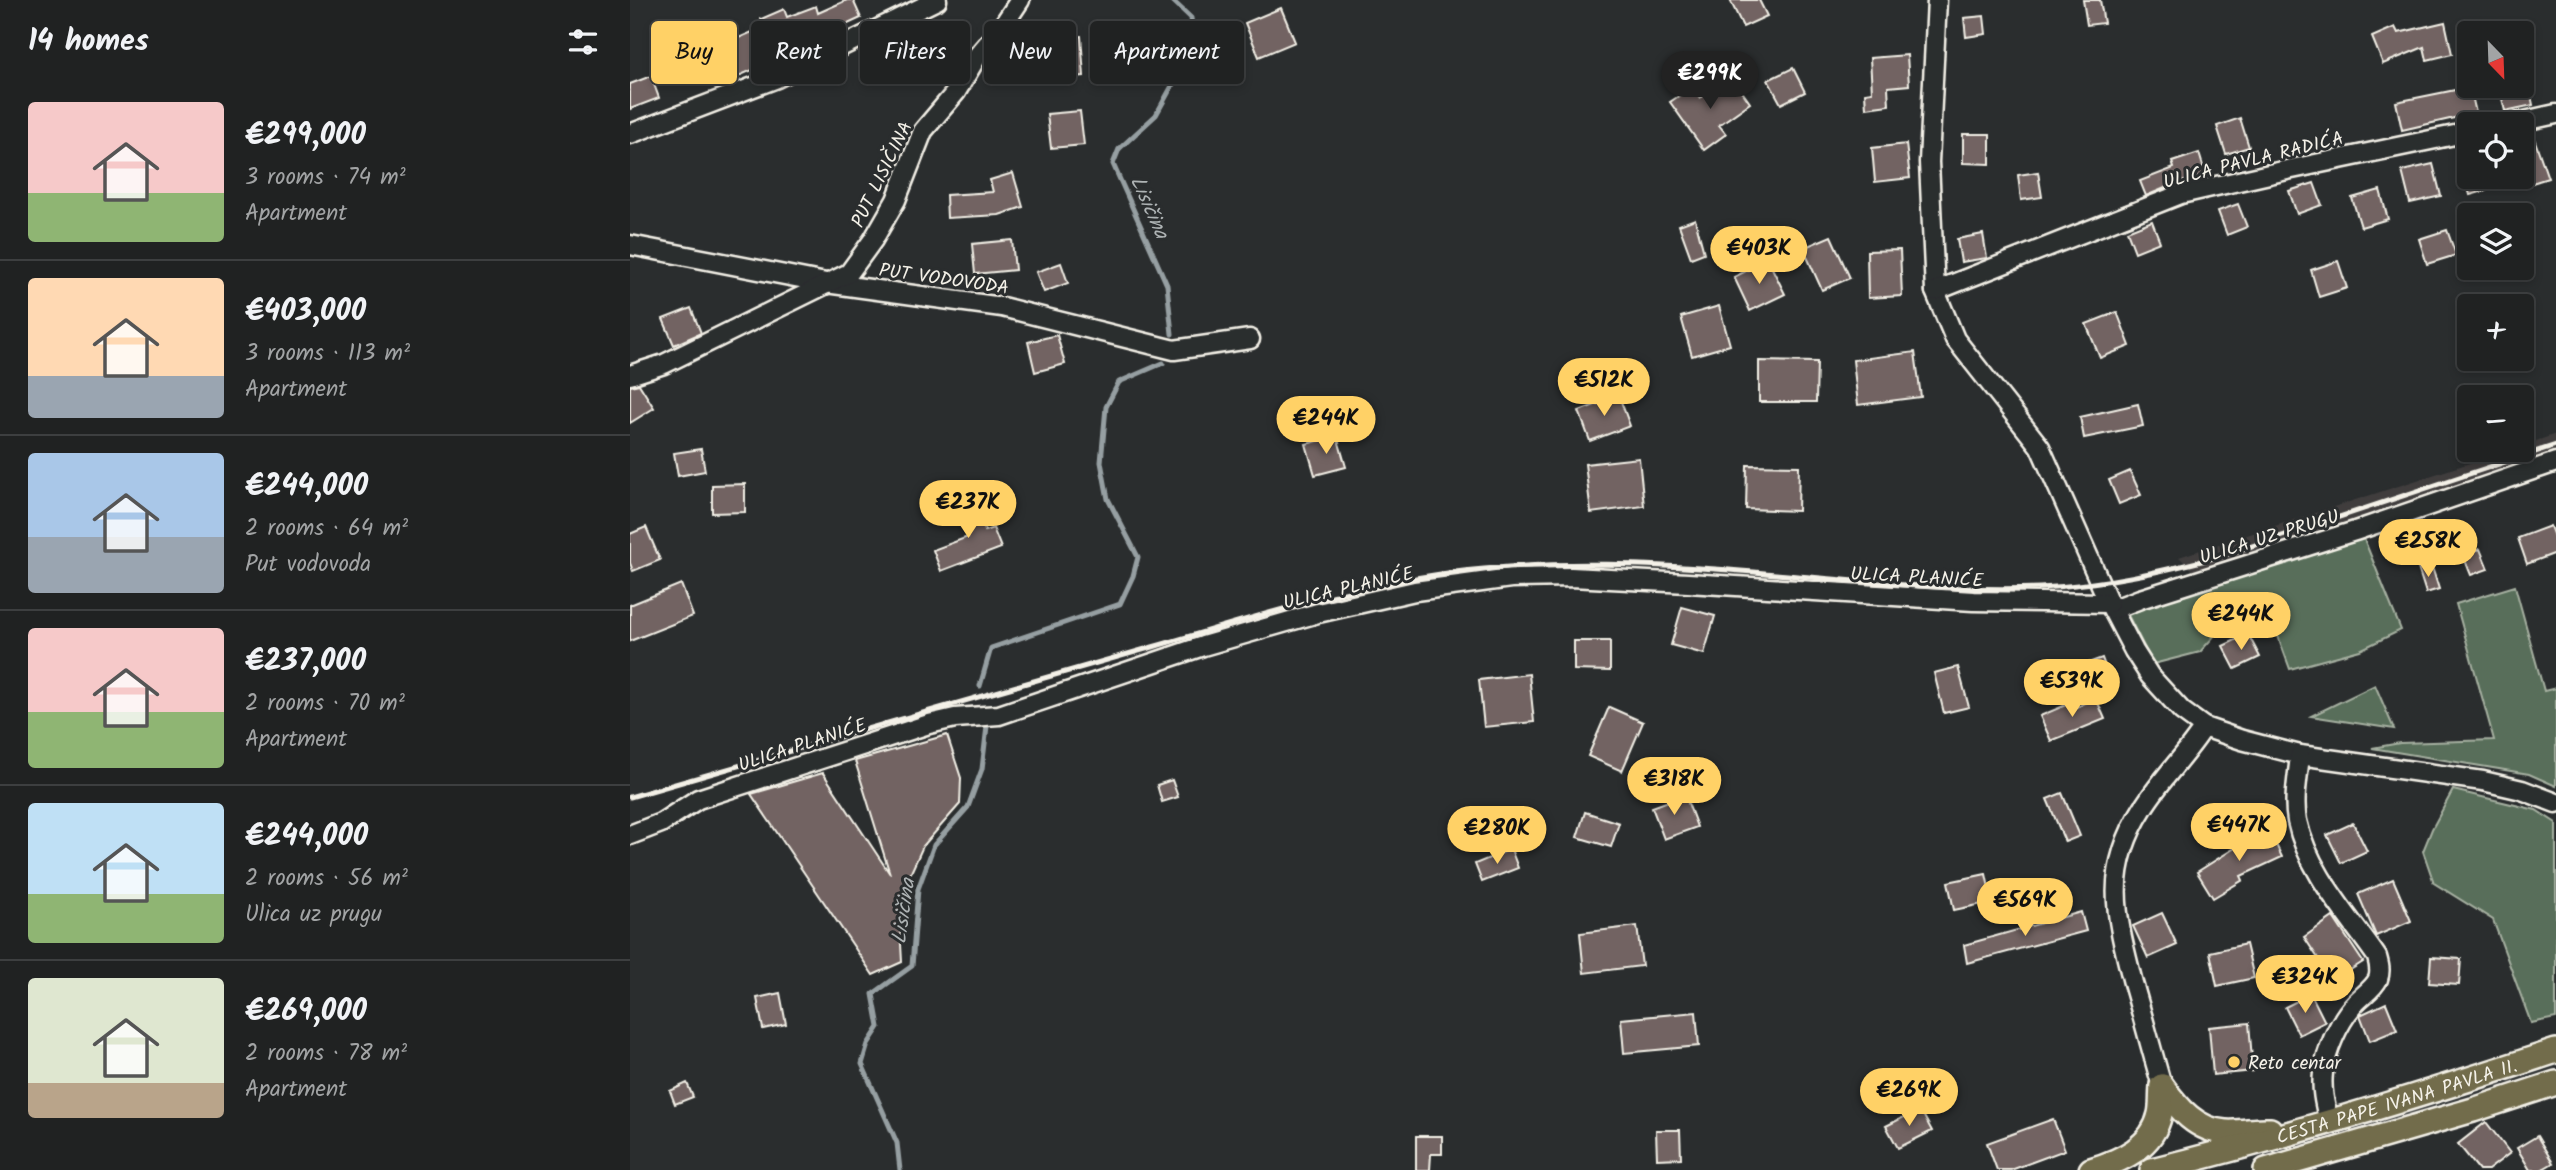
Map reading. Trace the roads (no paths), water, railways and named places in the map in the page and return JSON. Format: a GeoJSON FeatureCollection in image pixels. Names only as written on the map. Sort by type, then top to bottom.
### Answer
{"type":"FeatureCollection","features":[{"type":"Feature","properties":{"kind":"main road","name":"CESTA PAPE IVANA PAVLA II."},"geometry":{"type":"LineString","coordinates":[[2152,1170],[2287,1135],[2556,1051]]}},
{"type":"Feature","properties":{"kind":"main road","name":"CESTA PAPE IVANA PAVLA II."},"geometry":{"type":"LineString","coordinates":[[2266,1170],[2308,1163],[2556,1083]]}},
{"type":"Feature","properties":{"kind":"main road"},"geometry":{"type":"LineString","coordinates":[[2162,1086],[2178,1108],[2210,1129],[2227,1132],[2267,1130],[2287,1135]]}},
{"type":"Feature","properties":{"kind":"main road"},"geometry":{"type":"LineString","coordinates":[[2091,1170],[2127,1157],[2141,1145],[2153,1130],[2160,1114],[2162,1086]]}},
{"type":"Feature","properties":{"kind":"street"},"geometry":{"type":"LineString","coordinates":[[630,134],[777,78],[937,0]]}},
{"type":"Feature","properties":{"kind":"street","name":"PUT LISIČINA"},"geometry":{"type":"LineString","coordinates":[[630,375],[664,364],[849,273],[873,240],[896,200],[923,131],[956,92],[978,55],[1020,0]]}},
{"type":"Feature","properties":{"kind":"street"},"geometry":{"type":"LineString","coordinates":[[1937,0],[1929,162],[1935,291],[1955,340],[2040,447],[2111,606],[2134,652],[2150,676],[2182,711],[2204,726],[2242,740],[2300,755],[2483,781],[2522,790],[2556,803]]}},
{"type":"Feature","properties":{"kind":"street"},"geometry":{"type":"LineString","coordinates":[[2534,119],[2556,114]]}},
{"type":"Feature","properties":{"kind":"street","name":"ULICA PAVLA RADIĆA"},"geometry":{"type":"LineString","coordinates":[[1935,291],[2181,194],[2457,135]]}},
{"type":"Feature","properties":{"kind":"street","name":"PUT VODOVODA"},"geometry":{"type":"LineString","coordinates":[[630,245],[826,283],[1002,307],[1174,350],[1250,339]]}},
{"type":"Feature","properties":{"kind":"street","name":"ULICA UZ PRUGU"},"geometry":{"type":"LineString","coordinates":[[2111,606],[2355,531],[2556,462]]}},
{"type":"Feature","properties":{"kind":"street","name":"ULICA PLANIĆE"},"geometry":{"type":"LineString","coordinates":[[630,835],[661,823],[698,799],[929,724],[955,718],[991,715],[1203,646],[1318,613],[1415,591],[1511,578],[1571,577],[1973,601],[2111,606]]}},
{"type":"Feature","properties":{"kind":"street"},"geometry":{"type":"LineString","coordinates":[[2162,1086],[2117,922],[2116,886],[2121,856],[2129,832],[2143,806],[2192,746],[2204,726]]}},
{"type":"Feature","properties":{"kind":"street"},"geometry":{"type":"LineString","coordinates":[[2300,755],[2295,799],[2297,821],[2307,851],[2316,871],[2377,957],[2379,965],[2377,981],[2352,1007],[2339,1027],[2329,1051],[2323,1072],[2323,1094],[2329,1122]]}},
{"type":"Feature","properties":{"kind":"waterway","name":"Lisičina"},"geometry":{"type":"LineString","coordinates":[[1172,0],[1191,18],[1194,46],[1156,115],[1119,149],[1113,164],[1167,285],[1172,334]]}},
{"type":"Feature","properties":{"kind":"waterway"},"geometry":{"type":"LineString","coordinates":[[980,686],[991,648],[1120,604],[1133,576],[1138,557],[1108,499],[1101,462],[1106,407],[1119,382],[1163,363]]}},
{"type":"Feature","properties":{"kind":"waterway","name":"Lisičina"},"geometry":{"type":"LineString","coordinates":[[900,1170],[897,1143],[862,1064],[868,1044],[879,1027],[873,994],[912,966],[918,889],[934,845],[968,807],[982,769],[987,726]]}},
{"type":"Feature","properties":{"kind":"railway"},"geometry":{"type":"LineString","coordinates":[[630,797],[1311,601],[1397,581],[1484,569],[1606,564],[1698,568],[1962,588],[2040,588],[2087,584],[2156,572],[2225,555],[2556,445]]}},
{"type":"Feature","properties":{"kind":"place","name":"Reto centar"},"geometry":{"type":"Point","coordinates":[2234,1062]}}]}
